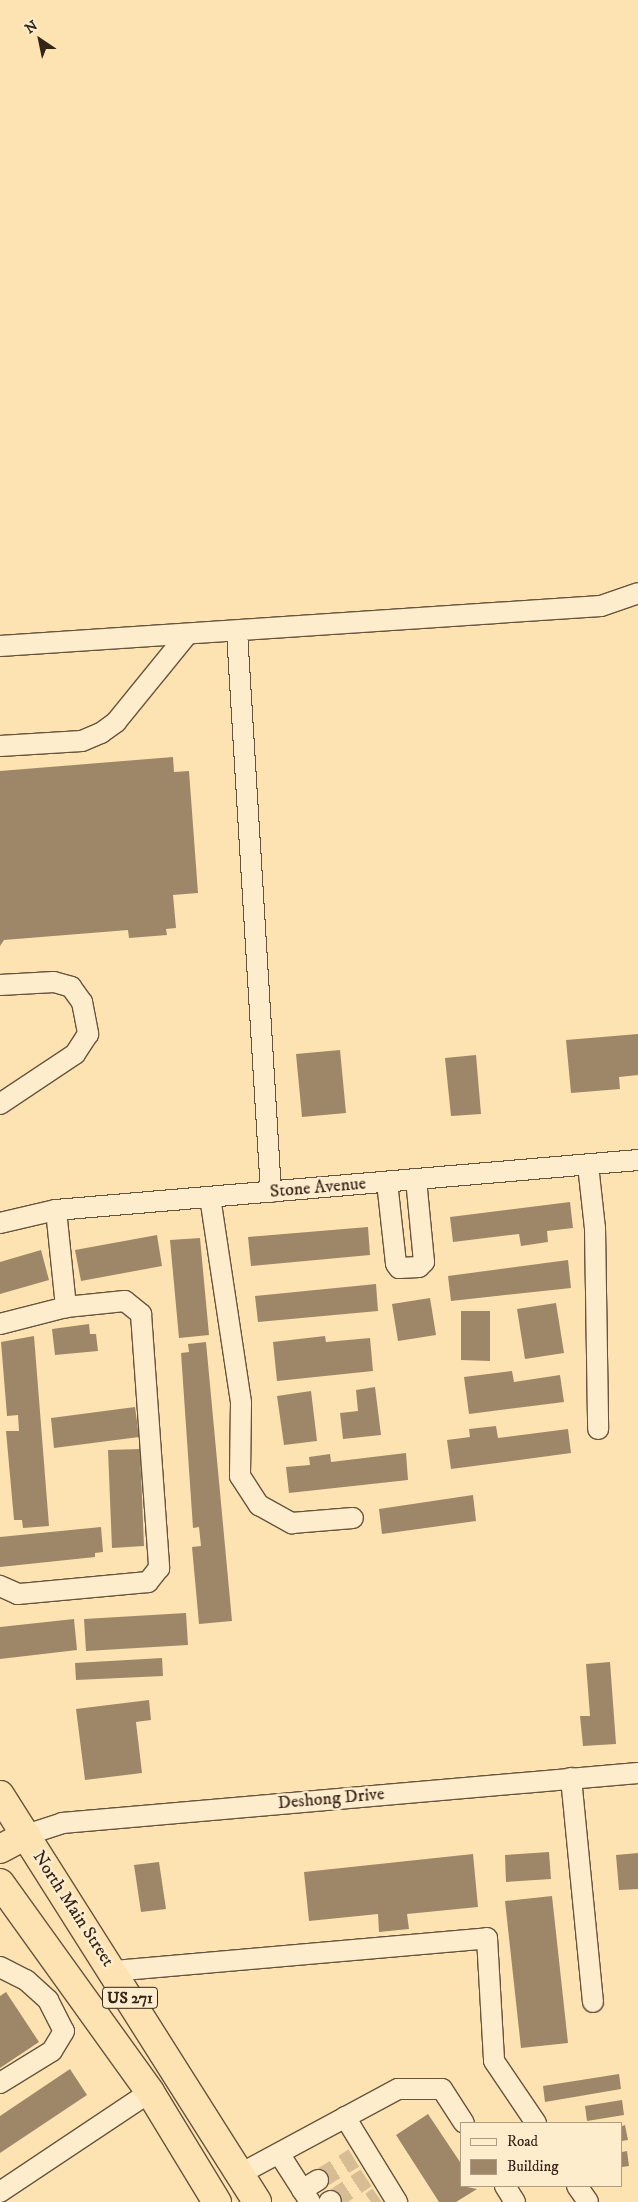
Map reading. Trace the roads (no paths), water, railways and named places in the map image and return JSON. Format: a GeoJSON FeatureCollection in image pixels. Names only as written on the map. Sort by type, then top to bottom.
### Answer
{"type":"FeatureCollection","features":[{"type":"Feature","properties":{"kind":"highway","name":"North Main Street"},"geometry":{"type":"LineString","coordinates":[[0,1795],[113,1971],[257,2202]]}},
{"type":"Feature","properties":{"kind":"highway"},"geometry":{"type":"LineString","coordinates":[[0,1849],[26,1835]]}},
{"type":"Feature","properties":{"kind":"highway","name":"US 271"},"geometry":{"type":"LineString","coordinates":[[2,1892],[78,1987],[150,2092],[217,2202]]}},
{"type":"Feature","properties":{"kind":"street"},"geometry":{"type":"LineString","coordinates":[[0,646],[186,636],[601,606],[638,593]]}},
{"type":"Feature","properties":{"kind":"street"},"geometry":{"type":"LineString","coordinates":[[237,632],[271,1192]]}},
{"type":"Feature","properties":{"kind":"street"},"geometry":{"type":"LineString","coordinates":[[0,746],[82,741],[101,733],[116,722],[186,636]]}},
{"type":"Feature","properties":{"kind":"street"},"geometry":{"type":"LineString","coordinates":[[0,985],[54,982],[71,987],[82,1002],[88,1034],[75,1054],[0,1104]]}},
{"type":"Feature","properties":{"kind":"street","name":"Stone Avenue"},"geometry":{"type":"LineString","coordinates":[[0,1223],[56,1210],[638,1160]]}},
{"type":"Feature","properties":{"kind":"street"},"geometry":{"type":"LineString","coordinates":[[588,1165],[595,1228],[598,1430]]}},
{"type":"Feature","properties":{"kind":"street"},"geometry":{"type":"LineString","coordinates":[[387,1182],[396,1264],[399,1268],[419,1267],[424,1262],[416,1179]]}},
{"type":"Feature","properties":{"kind":"street"},"geometry":{"type":"LineString","coordinates":[[210,1197],[241,1403],[240,1476],[259,1505],[292,1524],[353,1518]]}},
{"type":"Feature","properties":{"kind":"street"},"geometry":{"type":"LineString","coordinates":[[56,1210],[66,1307]]}},
{"type":"Feature","properties":{"kind":"street"},"geometry":{"type":"LineString","coordinates":[[0,1324],[66,1307],[125,1301],[141,1314],[159,1568],[148,1582],[18,1594],[0,1586]]}},
{"type":"Feature","properties":{"kind":"street","name":"Deshong Drive"},"geometry":{"type":"LineString","coordinates":[[26,1835],[62,1822],[570,1778],[638,1774]]}},
{"type":"Feature","properties":{"kind":"street"},"geometry":{"type":"LineString","coordinates":[[570,1778],[593,2002]]}},
{"type":"Feature","properties":{"kind":"street"},"geometry":{"type":"LineString","coordinates":[[113,1971],[487,1938],[494,2061],[535,2122]]}},
{"type":"Feature","properties":{"kind":"street"},"geometry":{"type":"LineString","coordinates":[[0,1966],[26,1980],[48,2000],[64,2031],[52,2051],[0,2083]]}},
{"type":"Feature","properties":{"kind":"street"},"geometry":{"type":"LineString","coordinates":[[48,2000],[78,1987]]}},
{"type":"Feature","properties":{"kind":"street"},"geometry":{"type":"LineString","coordinates":[[240,2174],[398,2089],[442,2089],[463,2122]]}},
{"type":"Feature","properties":{"kind":"street"},"geometry":{"type":"LineString","coordinates":[[0,2192],[150,2092]]}},
{"type":"Feature","properties":{"kind":"street"},"geometry":{"type":"LineString","coordinates":[[345,2118],[359,2154],[388,2196]]}},
{"type":"Feature","properties":{"kind":"street"},"geometry":{"type":"LineString","coordinates":[[280,2154],[310,2191]]}},
{"type":"Feature","properties":{"kind":"street"},"geometry":{"type":"LineString","coordinates":[[506,2187],[514,2202]]}},
{"type":"Feature","properties":{"kind":"street"},"geometry":{"type":"LineString","coordinates":[[578,2187],[588,2202]]}},
{"type":"Feature","properties":{"kind":"tunnel"},"geometry":{"type":"LineString","coordinates":[[318,2180],[354,2158]]}},
{"type":"Feature","properties":{"kind":"tunnel"},"geometry":{"type":"LineString","coordinates":[[331,2201],[366,2178]]}},
{"type":"Feature","properties":{"kind":"tunnel"},"geometry":{"type":"LineString","coordinates":[[371,2202],[378,2197]]}}]}
